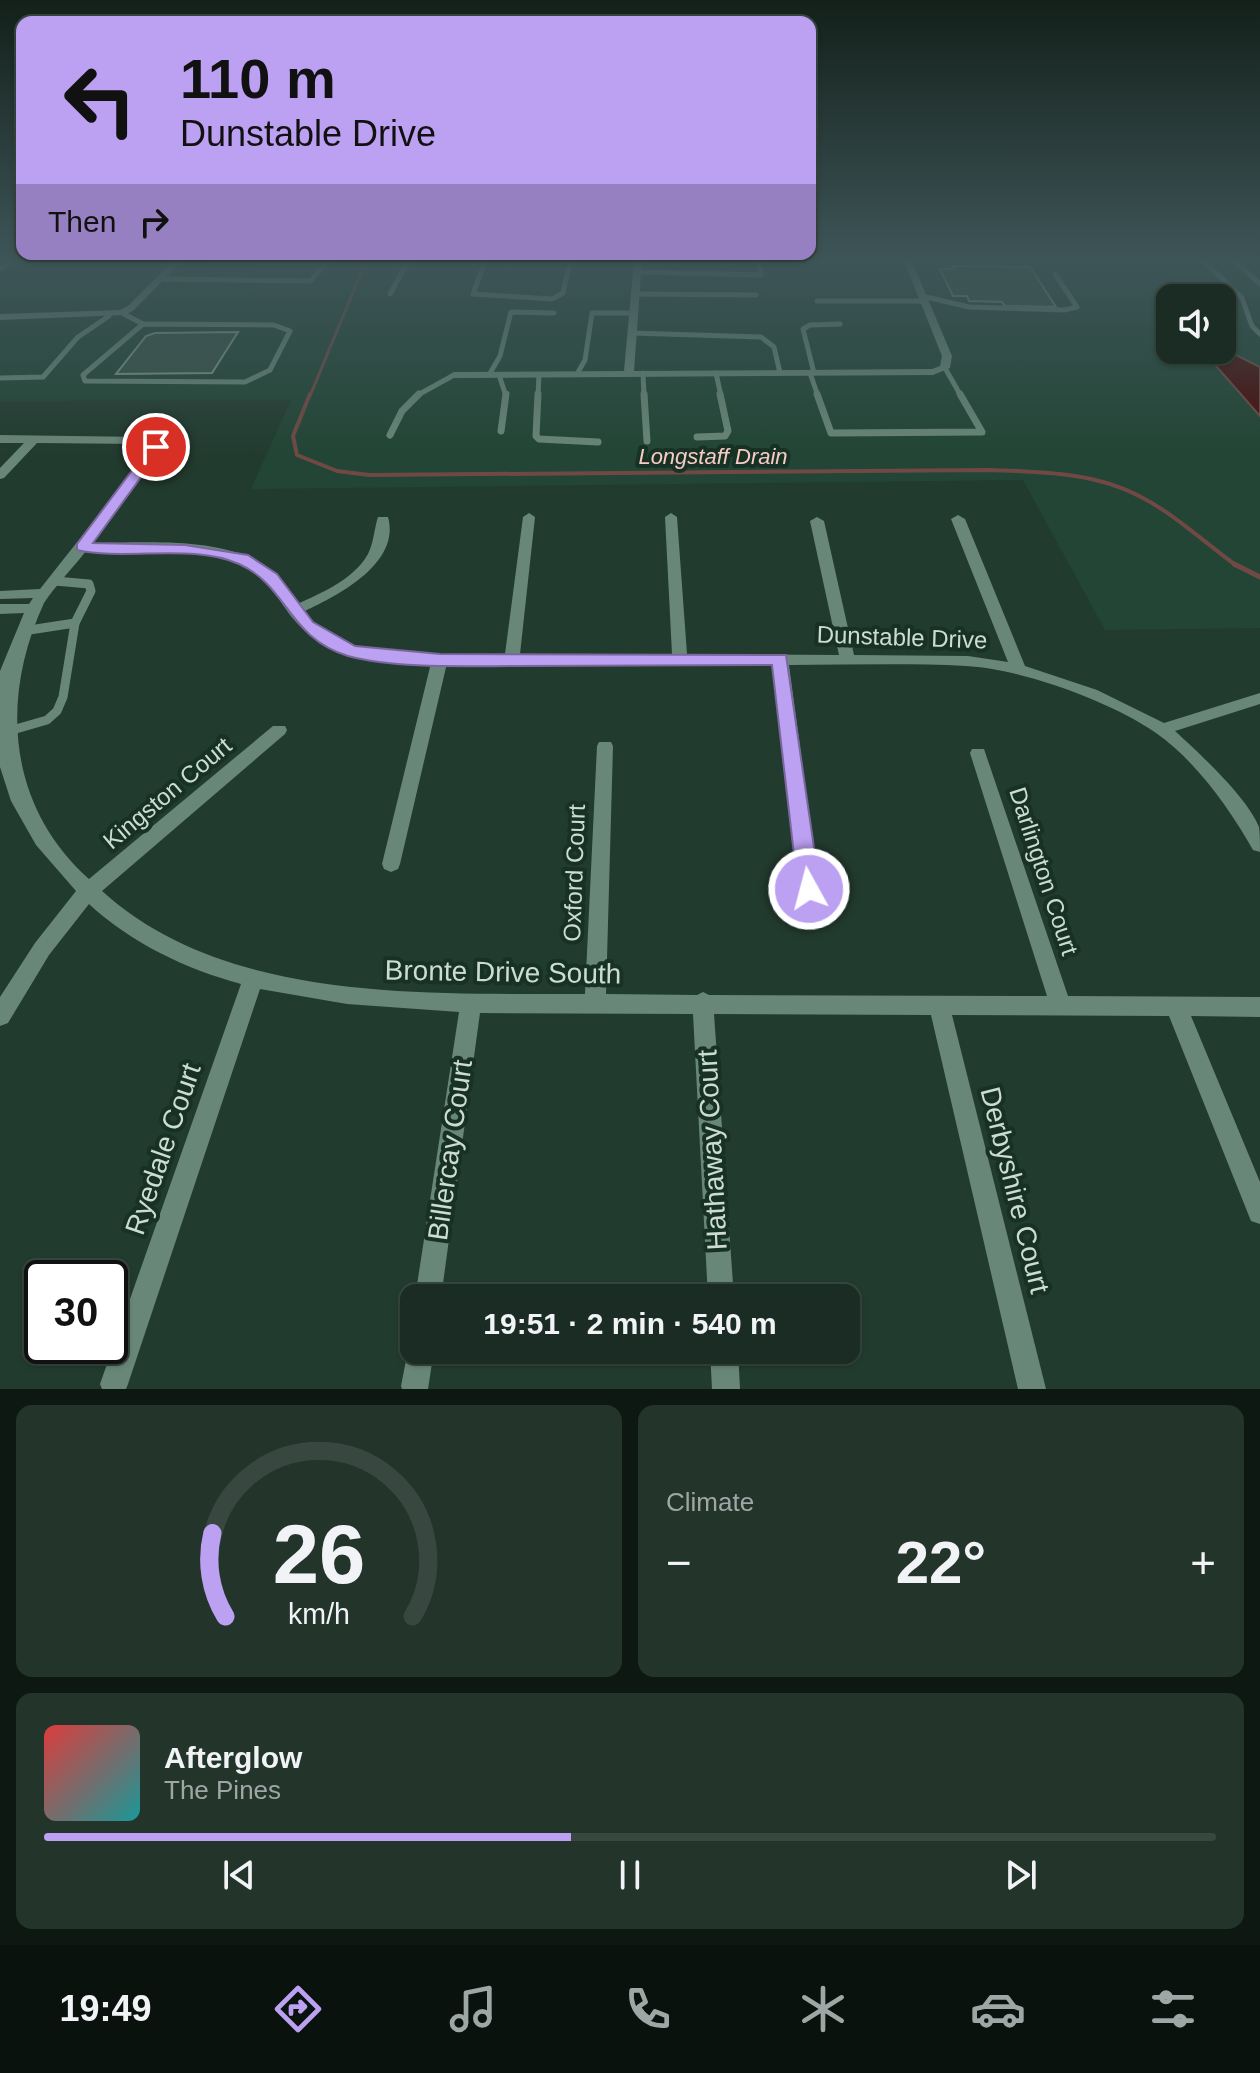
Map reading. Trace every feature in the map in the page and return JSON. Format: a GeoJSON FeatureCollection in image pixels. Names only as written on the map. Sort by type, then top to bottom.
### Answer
{"type":"FeatureCollection","features":[{"type":"Feature","properties":{"kind":"street"},"geometry":{"type":"LineString","coordinates":[[629,373],[633,326]]}},
{"type":"Feature","properties":{"kind":"street"},"geometry":{"type":"LineString","coordinates":[[454,375],[920,373],[945,368],[947,356],[935,326]]}},
{"type":"Feature","properties":{"kind":"street"},"geometry":{"type":"LineString","coordinates":[[0,439],[34,439]]}},
{"type":"Feature","properties":{"kind":"street"},"geometry":{"type":"LineString","coordinates":[[0,475],[34,439]]}},
{"type":"Feature","properties":{"kind":"street","name":"Bronte Drive South"},"geometry":{"type":"LineString","coordinates":[[34,439],[155,443],[155,451],[45,594],[23,631],[4,687],[1,733],[10,784],[28,824],[87,892],[170,948],[253,979],[368,998],[471,1003],[1260,1007]]}},
{"type":"Feature","properties":{"kind":"street"},"geometry":{"type":"LineString","coordinates":[[512,660],[529,517]]}},
{"type":"Feature","properties":{"kind":"street"},"geometry":{"type":"LineString","coordinates":[[671,517],[680,660]]}},
{"type":"Feature","properties":{"kind":"street"},"geometry":{"type":"LineString","coordinates":[[958,519],[1017,666]]}},
{"type":"Feature","properties":{"kind":"street"},"geometry":{"type":"LineString","coordinates":[[294,611],[332,594],[360,574],[382,539],[383,520]]}},
{"type":"Feature","properties":{"kind":"street"},"geometry":{"type":"LineString","coordinates":[[817,521],[847,657]]}},
{"type":"Feature","properties":{"kind":"street","name":"Dunstable Drive"},"geometry":{"type":"LineString","coordinates":[[82,547],[185,550],[242,559],[272,577],[294,611],[322,637],[353,651],[440,660],[847,657],[923,658],[1017,666],[1083,688],[1162,729],[1205,769],[1234,802],[1260,845]]}},
{"type":"Feature","properties":{"kind":"street"},"geometry":{"type":"LineString","coordinates":[[0,595],[45,594]]}},
{"type":"Feature","properties":{"kind":"street"},"geometry":{"type":"LineString","coordinates":[[0,609],[45,594]]}},
{"type":"Feature","properties":{"kind":"street"},"geometry":{"type":"LineString","coordinates":[[780,659],[809,889]]}},
{"type":"Feature","properties":{"kind":"street"},"geometry":{"type":"LineString","coordinates":[[391,864],[440,660]]}},
{"type":"Feature","properties":{"kind":"street"},"geometry":{"type":"LineString","coordinates":[[1162,729],[1260,698]]}},
{"type":"Feature","properties":{"kind":"street","name":"Kingston Court"},"geometry":{"type":"LineString","coordinates":[[0,1016],[42,949],[87,892],[279,730]]}},
{"type":"Feature","properties":{"kind":"street","name":"Oxford Court"},"geometry":{"type":"LineString","coordinates":[[595,1002],[605,746]]}},
{"type":"Feature","properties":{"kind":"street","name":"Darlington Court"},"geometry":{"type":"LineString","coordinates":[[978,753],[1061,1006]]}},
{"type":"Feature","properties":{"kind":"street","name":"Ryedale Court"},"geometry":{"type":"LineString","coordinates":[[114,1384],[253,979]]}},
{"type":"Feature","properties":{"kind":"street","name":"Hathaway Court"},"geometry":{"type":"LineString","coordinates":[[703,1002],[720,1284]]}},
{"type":"Feature","properties":{"kind":"street","name":"Billercay Court"},"geometry":{"type":"LineString","coordinates":[[430,1284],[471,1003]]}},
{"type":"Feature","properties":{"kind":"street","name":"Derbyshire Court"},"geometry":{"type":"LineString","coordinates":[[939,1004],[1032,1389]]}},
{"type":"Feature","properties":{"kind":"street"},"geometry":{"type":"LineString","coordinates":[[1176,1007],[1260,1212]]}},
{"type":"Feature","properties":{"kind":"street"},"geometry":{"type":"LineString","coordinates":[[415,1386],[418,1364]]}},
{"type":"Feature","properties":{"kind":"street"},"geometry":{"type":"LineString","coordinates":[[725,1364],[726,1389]]}},
{"type":"Feature","properties":{"kind":"lane"},"geometry":{"type":"LineString","coordinates":[[0,378],[43,377],[78,337],[95,326]]}},
{"type":"Feature","properties":{"kind":"lane"},"geometry":{"type":"LineString","coordinates":[[141,326],[83,375],[85,381],[245,382],[270,370],[290,331],[276,326]]}},
{"type":"Feature","properties":{"kind":"lane"},"geometry":{"type":"LineString","coordinates":[[501,431],[506,395],[494,375],[508,326]]}},
{"type":"Feature","properties":{"kind":"lane"},"geometry":{"type":"LineString","coordinates":[[577,374],[585,360],[590,326]]}},
{"type":"Feature","properties":{"kind":"lane"},"geometry":{"type":"LineString","coordinates":[[809,326],[803,329],[812,373],[831,433],[982,432],[945,368]]}},
{"type":"Feature","properties":{"kind":"lane"},"geometry":{"type":"LineString","coordinates":[[632,333],[761,337],[774,347],[780,373]]}},
{"type":"Feature","properties":{"kind":"lane"},"geometry":{"type":"LineString","coordinates":[[643,373],[647,441]]}},
{"type":"Feature","properties":{"kind":"lane"},"geometry":{"type":"LineString","coordinates":[[697,437],[725,436],[728,431],[716,373]]}},
{"type":"Feature","properties":{"kind":"lane"},"geometry":{"type":"LineString","coordinates":[[539,374],[536,436],[539,439],[598,442]]}},
{"type":"Feature","properties":{"kind":"lane"},"geometry":{"type":"LineString","coordinates":[[390,435],[401,408],[410,398],[454,375]]}},
{"type":"Feature","properties":{"kind":"lane"},"geometry":{"type":"LineString","coordinates":[[1,733],[47,720],[57,711],[63,697],[75,623],[91,591],[89,584],[45,594]]}},
{"type":"Feature","properties":{"kind":"lane"},"geometry":{"type":"LineString","coordinates":[[23,631],[75,623]]}},
{"type":"Feature","properties":{"kind":"shaded area"},"geometry":{"type":"Polygon","coordinates":[[[0,326],[1156,326],[1156,364],[1236,364],[1236,326],[1260,326],[1260,628],[1105,630],[1023,480],[251,489],[291,400],[0,401],[0,326]]]}},
{"type":"Feature","properties":{"kind":"shaded area"},"geometry":{"type":"Polygon","coordinates":[[[1236,355],[1260,367],[1260,416],[1214,364],[1236,364],[1236,355]]]}},
{"type":"Feature","properties":{"kind":"building"},"geometry":{"type":"Polygon","coordinates":[[[238,332],[212,373],[116,374],[146,336],[155,333],[238,332]]]}},
{"type":"Feature","properties":{"kind":"waterway","name":"Longstaff Drain"},"geometry":{"type":"LineString","coordinates":[[310,396],[339,326]]}},
{"type":"Feature","properties":{"kind":"waterway","name":"Longstaff Drain"},"geometry":{"type":"LineString","coordinates":[[310,394],[293,436],[297,455],[337,471],[369,475],[990,470],[1048,473],[1086,478],[1141,497],[1235,565]]}},
{"type":"Feature","properties":{"kind":"waterway","name":"Longstaff Drain"},"geometry":{"type":"LineString","coordinates":[[1235,565],[1260,577]]}},
{"type":"Feature","properties":{"kind":"route"},"geometry":{"type":"LineString","coordinates":[[156,447],[82,547],[185,550],[242,559],[272,577],[307,626],[335,645],[393,658],[440,660],[780,659],[809,889]]}}]}
